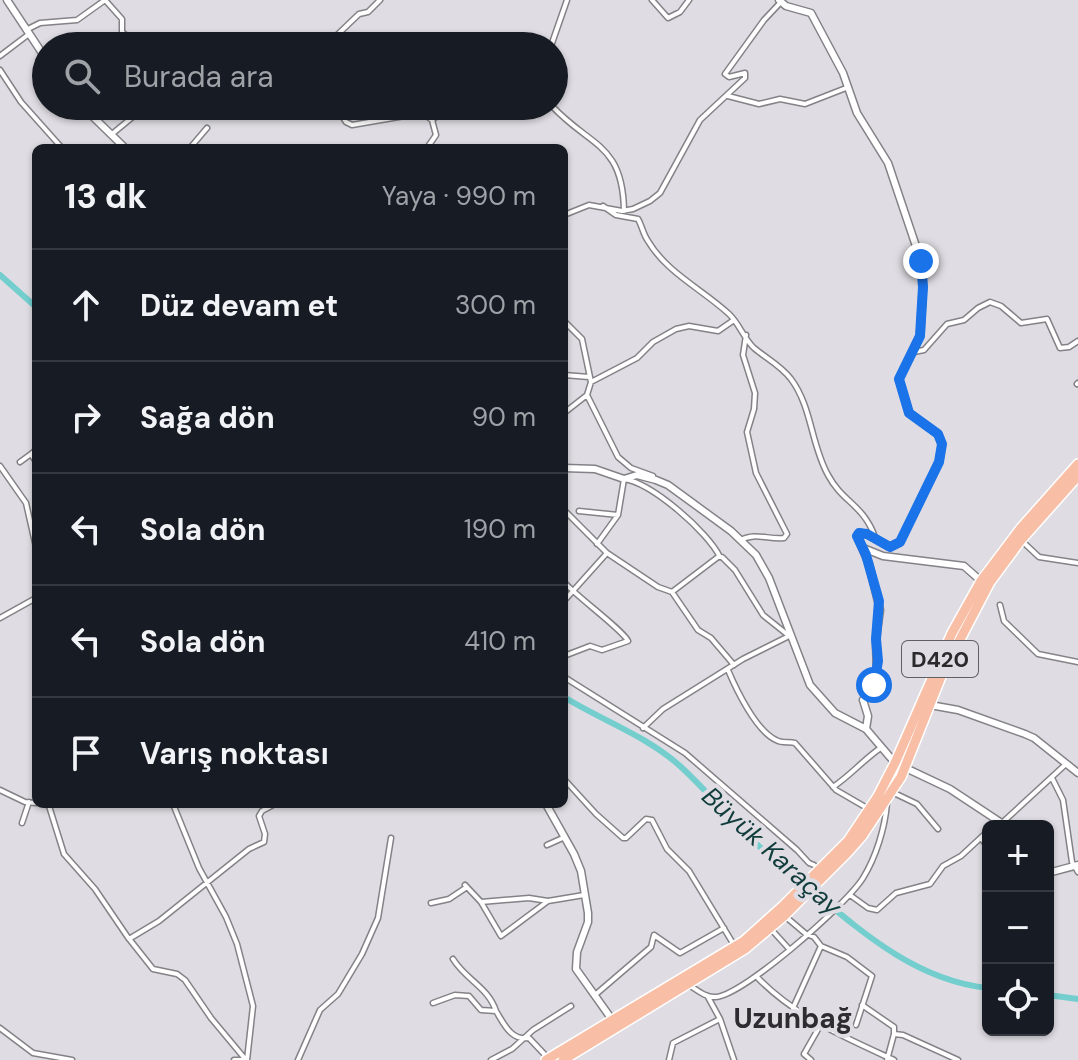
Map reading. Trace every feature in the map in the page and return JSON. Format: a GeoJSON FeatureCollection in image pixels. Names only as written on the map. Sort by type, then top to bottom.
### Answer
{"type":"FeatureCollection","features":[{"type":"Feature","properties":{"kind":"highway","name":"D420"},"geometry":{"type":"LineString","coordinates":[[823,868],[848,841],[895,763],[952,633],[981,581],[1021,528],[1078,464]]}},
{"type":"Feature","properties":{"kind":"highway","name":"D420"},"geometry":{"type":"LineString","coordinates":[[823,868],[862,836],[890,796],[978,601],[1001,564],[1076,484]]}},
{"type":"Feature","properties":{"kind":"highway"},"geometry":{"type":"LineString","coordinates":[[563,1060],[745,949],[770,928],[823,868]]}},
{"type":"Feature","properties":{"kind":"highway"},"geometry":{"type":"LineString","coordinates":[[547,1059],[735,947],[786,910]]}},
{"type":"Feature","properties":{"kind":"street"},"geometry":{"type":"LineString","coordinates":[[7,0],[32,38]]}},
{"type":"Feature","properties":{"kind":"street"},"geometry":{"type":"LineString","coordinates":[[0,56],[40,23],[77,20],[105,0],[122,19],[122,32]]}},
{"type":"Feature","properties":{"kind":"street"},"geometry":{"type":"LineString","coordinates":[[340,32],[380,0]]}},
{"type":"Feature","properties":{"kind":"street"},"geometry":{"type":"LineString","coordinates":[[556,32],[567,0]]}},
{"type":"Feature","properties":{"kind":"street"},"geometry":{"type":"LineString","coordinates":[[652,0],[668,18],[680,12],[689,0]]}},
{"type":"Feature","properties":{"kind":"street"},"geometry":{"type":"LineString","coordinates":[[568,213],[583,206],[603,206],[624,211],[642,206],[660,193],[700,120],[728,96],[746,75],[729,77],[725,74],[779,2],[811,13],[843,73],[857,113],[888,163],[921,261],[920,336],[899,379],[903,400],[914,419],[938,434],[942,453],[900,542],[890,547],[867,534],[858,534],[857,540],[863,548],[880,610],[876,639],[877,679],[863,700],[868,716],[866,729]]}},
{"type":"Feature","properties":{"kind":"street"},"geometry":{"type":"LineString","coordinates":[[0,70],[32,114]]}},
{"type":"Feature","properties":{"kind":"street"},"geometry":{"type":"LineString","coordinates":[[728,96],[759,104],[780,99],[805,104],[846,88]]}},
{"type":"Feature","properties":{"kind":"street"},"geometry":{"type":"LineString","coordinates":[[568,119],[602,146],[622,180],[624,211]]}},
{"type":"Feature","properties":{"kind":"street"},"geometry":{"type":"LineString","coordinates":[[37,120],[58,144]]}},
{"type":"Feature","properties":{"kind":"street"},"geometry":{"type":"LineString","coordinates":[[97,120],[121,144]]}},
{"type":"Feature","properties":{"kind":"street"},"geometry":{"type":"LineString","coordinates":[[112,134],[129,120]]}},
{"type":"Feature","properties":{"kind":"street"},"geometry":{"type":"LineString","coordinates":[[345,120],[352,125],[381,120]]}},
{"type":"Feature","properties":{"kind":"street"},"geometry":{"type":"LineString","coordinates":[[430,144],[436,135],[432,120]]}},
{"type":"Feature","properties":{"kind":"street"},"geometry":{"type":"LineString","coordinates":[[193,144],[207,128]]}},
{"type":"Feature","properties":{"kind":"street"},"geometry":{"type":"LineString","coordinates":[[603,206],[616,215],[638,219],[645,237],[660,258],[734,320],[754,347],[769,356],[794,384],[828,475],[838,490],[864,513],[876,540]]}},
{"type":"Feature","properties":{"kind":"street"},"geometry":{"type":"LineString","coordinates":[[914,352],[924,350],[947,324],[964,320],[990,302],[998,304],[1021,323],[1047,319],[1060,348],[1078,341]]}},
{"type":"Feature","properties":{"kind":"street"},"geometry":{"type":"LineString","coordinates":[[568,376],[591,380],[637,358],[653,342],[676,329],[689,326],[718,331],[734,320]]}},
{"type":"Feature","properties":{"kind":"street"},"geometry":{"type":"LineString","coordinates":[[568,325],[582,339],[591,380],[587,395],[568,410]]}},
{"type":"Feature","properties":{"kind":"street"},"geometry":{"type":"LineString","coordinates":[[741,540],[753,536],[779,539],[787,534],[756,473],[747,432],[755,393],[743,355],[746,335]]}},
{"type":"Feature","properties":{"kind":"street"},"geometry":{"type":"LineString","coordinates":[[587,395],[618,457],[631,468],[656,480],[717,519],[756,555],[769,578],[816,694],[845,720],[866,729],[895,763],[950,789],[994,820]]}},
{"type":"Feature","properties":{"kind":"street"},"geometry":{"type":"LineString","coordinates":[[20,462],[32,453]]}},
{"type":"Feature","properties":{"kind":"street"},"geometry":{"type":"LineString","coordinates":[[0,466],[26,503],[32,520]]}},
{"type":"Feature","properties":{"kind":"street"},"geometry":{"type":"LineString","coordinates":[[568,468],[595,469],[658,493],[735,570],[763,615],[790,635]]}},
{"type":"Feature","properties":{"kind":"street"},"geometry":{"type":"LineString","coordinates":[[624,479],[637,475],[656,480]]}},
{"type":"Feature","properties":{"kind":"street"},"geometry":{"type":"LineString","coordinates":[[597,544],[618,515],[624,479]]}},
{"type":"Feature","properties":{"kind":"street"},"geometry":{"type":"LineString","coordinates":[[579,511],[618,515]]}},
{"type":"Feature","properties":{"kind":"street"},"geometry":{"type":"LineString","coordinates":[[568,512],[607,553],[658,587],[672,592],[698,630],[711,638],[734,665]]}},
{"type":"Feature","properties":{"kind":"street"},"geometry":{"type":"LineString","coordinates":[[1021,540],[1039,557],[1078,563]]}},
{"type":"Feature","properties":{"kind":"street"},"geometry":{"type":"LineString","coordinates":[[863,548],[893,558],[931,563],[945,561],[964,566],[981,581]]}},
{"type":"Feature","properties":{"kind":"street"},"geometry":{"type":"LineString","coordinates":[[568,596],[607,553]]}},
{"type":"Feature","properties":{"kind":"street"},"geometry":{"type":"LineString","coordinates":[[672,592],[720,557]]}},
{"type":"Feature","properties":{"kind":"street"},"geometry":{"type":"LineString","coordinates":[[568,586],[613,627],[624,633],[628,641],[602,650],[590,646],[568,654]]}},
{"type":"Feature","properties":{"kind":"street"},"geometry":{"type":"LineString","coordinates":[[0,618],[32,600]]}},
{"type":"Feature","properties":{"kind":"street"},"geometry":{"type":"LineString","coordinates":[[1000,605],[1004,621],[1038,654],[1078,662]]}},
{"type":"Feature","properties":{"kind":"street"},"geometry":{"type":"LineString","coordinates":[[643,728],[663,709],[751,654],[790,635]]}},
{"type":"Feature","properties":{"kind":"street"},"geometry":{"type":"LineString","coordinates":[[728,670],[738,696],[749,706],[766,732],[777,741],[799,746],[833,787],[869,809]]}},
{"type":"Feature","properties":{"kind":"street"},"geometry":{"type":"LineString","coordinates":[[568,680],[696,762],[809,863],[823,868]]}},
{"type":"Feature","properties":{"kind":"street"},"geometry":{"type":"LineString","coordinates":[[930,705],[958,710],[1034,738],[1078,773]]}},
{"type":"Feature","properties":{"kind":"street"},"geometry":{"type":"LineString","coordinates":[[833,787],[882,747]]}},
{"type":"Feature","properties":{"kind":"street"},"geometry":{"type":"LineString","coordinates":[[1005,820],[1066,764]]}},
{"type":"Feature","properties":{"kind":"street"},"geometry":{"type":"LineString","coordinates":[[1052,778],[1063,800],[1076,868],[1054,872]]}},
{"type":"Feature","properties":{"kind":"street"},"geometry":{"type":"LineString","coordinates":[[568,783],[623,838],[646,819],[652,820],[667,849],[689,871],[735,947]]}},
{"type":"Feature","properties":{"kind":"street"},"geometry":{"type":"LineString","coordinates":[[0,790],[32,802]]}},
{"type":"Feature","properties":{"kind":"street"},"geometry":{"type":"LineString","coordinates":[[708,997],[719,997],[757,977],[850,895],[865,875],[879,840],[890,796],[917,804],[938,829]]}},
{"type":"Feature","properties":{"kind":"street"},"geometry":{"type":"LineString","coordinates":[[22,823],[29,802]]}},
{"type":"Feature","properties":{"kind":"street"},"geometry":{"type":"LineString","coordinates":[[50,808],[64,854],[95,889],[129,939],[153,969],[177,974],[185,980],[245,1060]]}},
{"type":"Feature","properties":{"kind":"street"},"geometry":{"type":"LineString","coordinates":[[175,808],[237,944],[253,1006],[245,1060]]}},
{"type":"Feature","properties":{"kind":"street"},"geometry":{"type":"LineString","coordinates":[[129,939],[159,921],[249,849],[264,842],[265,834],[259,816],[268,808]]}},
{"type":"Feature","properties":{"kind":"street"},"geometry":{"type":"LineString","coordinates":[[548,808],[579,863],[588,922],[581,936],[576,969],[614,1021]]}},
{"type":"Feature","properties":{"kind":"street"},"geometry":{"type":"LineString","coordinates":[[547,845],[565,837]]}},
{"type":"Feature","properties":{"kind":"street"},"geometry":{"type":"LineString","coordinates":[[298,1060],[320,1010],[338,994],[362,954],[378,918],[391,838]]}},
{"type":"Feature","properties":{"kind":"street"},"geometry":{"type":"LineString","coordinates":[[850,895],[868,908],[877,910],[896,893],[930,884],[943,866],[981,838]]}},
{"type":"Feature","properties":{"kind":"street"},"geometry":{"type":"LineString","coordinates":[[431,903],[449,899],[466,886],[481,902],[501,936],[548,901]]}},
{"type":"Feature","properties":{"kind":"street"},"geometry":{"type":"LineString","coordinates":[[481,902],[529,898],[548,901],[584,895]]}},
{"type":"Feature","properties":{"kind":"street"},"geometry":{"type":"LineString","coordinates":[[786,910],[821,946],[847,957],[872,976],[856,1025]]}},
{"type":"Feature","properties":{"kind":"street"},"geometry":{"type":"LineString","coordinates":[[594,996],[651,947],[654,935],[680,953],[724,928]]}},
{"type":"Feature","properties":{"kind":"street"},"geometry":{"type":"LineString","coordinates":[[770,928],[790,950]]}},
{"type":"Feature","properties":{"kind":"street"},"geometry":{"type":"LineString","coordinates":[[793,1008],[821,946]]}},
{"type":"Feature","properties":{"kind":"street"},"geometry":{"type":"LineString","coordinates":[[453,959],[461,971],[488,993],[506,1029],[522,1039],[529,1038],[547,1059]]}},
{"type":"Feature","properties":{"kind":"street"},"geometry":{"type":"LineString","coordinates":[[757,977],[793,1008],[894,1060]]}},
{"type":"Feature","properties":{"kind":"street"},"geometry":{"type":"LineString","coordinates":[[689,985],[708,997],[720,1019],[734,1060]]}},
{"type":"Feature","properties":{"kind":"street"},"geometry":{"type":"LineString","coordinates":[[433,1003],[463,994],[474,1000],[481,1010],[496,1011]]}},
{"type":"Feature","properties":{"kind":"street"},"geometry":{"type":"LineString","coordinates":[[862,1005],[894,1027],[887,1059]]}},
{"type":"Feature","properties":{"kind":"street"},"geometry":{"type":"LineString","coordinates":[[491,1060],[512,1049],[571,1006]]}},
{"type":"Feature","properties":{"kind":"street"},"geometry":{"type":"LineString","coordinates":[[669,1060],[673,1043],[720,1019]]}},
{"type":"Feature","properties":{"kind":"street"},"geometry":{"type":"LineString","coordinates":[[811,1060],[804,1054],[821,1024]]}},
{"type":"Feature","properties":{"kind":"street"},"geometry":{"type":"LineString","coordinates":[[0,1028],[33,1053],[72,1060]]}},
{"type":"Feature","properties":{"kind":"street"},"geometry":{"type":"LineString","coordinates":[[894,1034],[903,1035],[958,1060]]}},
{"type":"Feature","properties":{"kind":"street"},"geometry":{"type":"LineString","coordinates":[[234,1060],[245,1060]]}},
{"type":"Feature","properties":{"kind":"waterway","name":"Büyük Karaçay"},"geometry":{"type":"LineString","coordinates":[[0,275],[32,303]]}},
{"type":"Feature","properties":{"kind":"waterway","name":"Büyük Karaçay"},"geometry":{"type":"LineString","coordinates":[[568,699],[667,755],[764,851],[894,954],[939,976],[982,987]]}},
{"type":"Feature","properties":{"kind":"waterway","name":"Büyük Karaçay"},"geometry":{"type":"LineString","coordinates":[[1054,996],[1078,999]]}},
{"type":"Feature","properties":{"kind":"district","name":"Uzunbağ"},"geometry":{"type":"Point","coordinates":[793,1018]}},
{"type":"Feature","properties":{"kind":"route"},"geometry":{"type":"LineString","coordinates":[[874,685],[877,679],[879,601],[866,555],[857,536],[859,533],[867,534],[885,546],[896,546],[911,522],[942,453],[938,434],[909,413],[899,379],[920,336],[921,261]]}}]}
